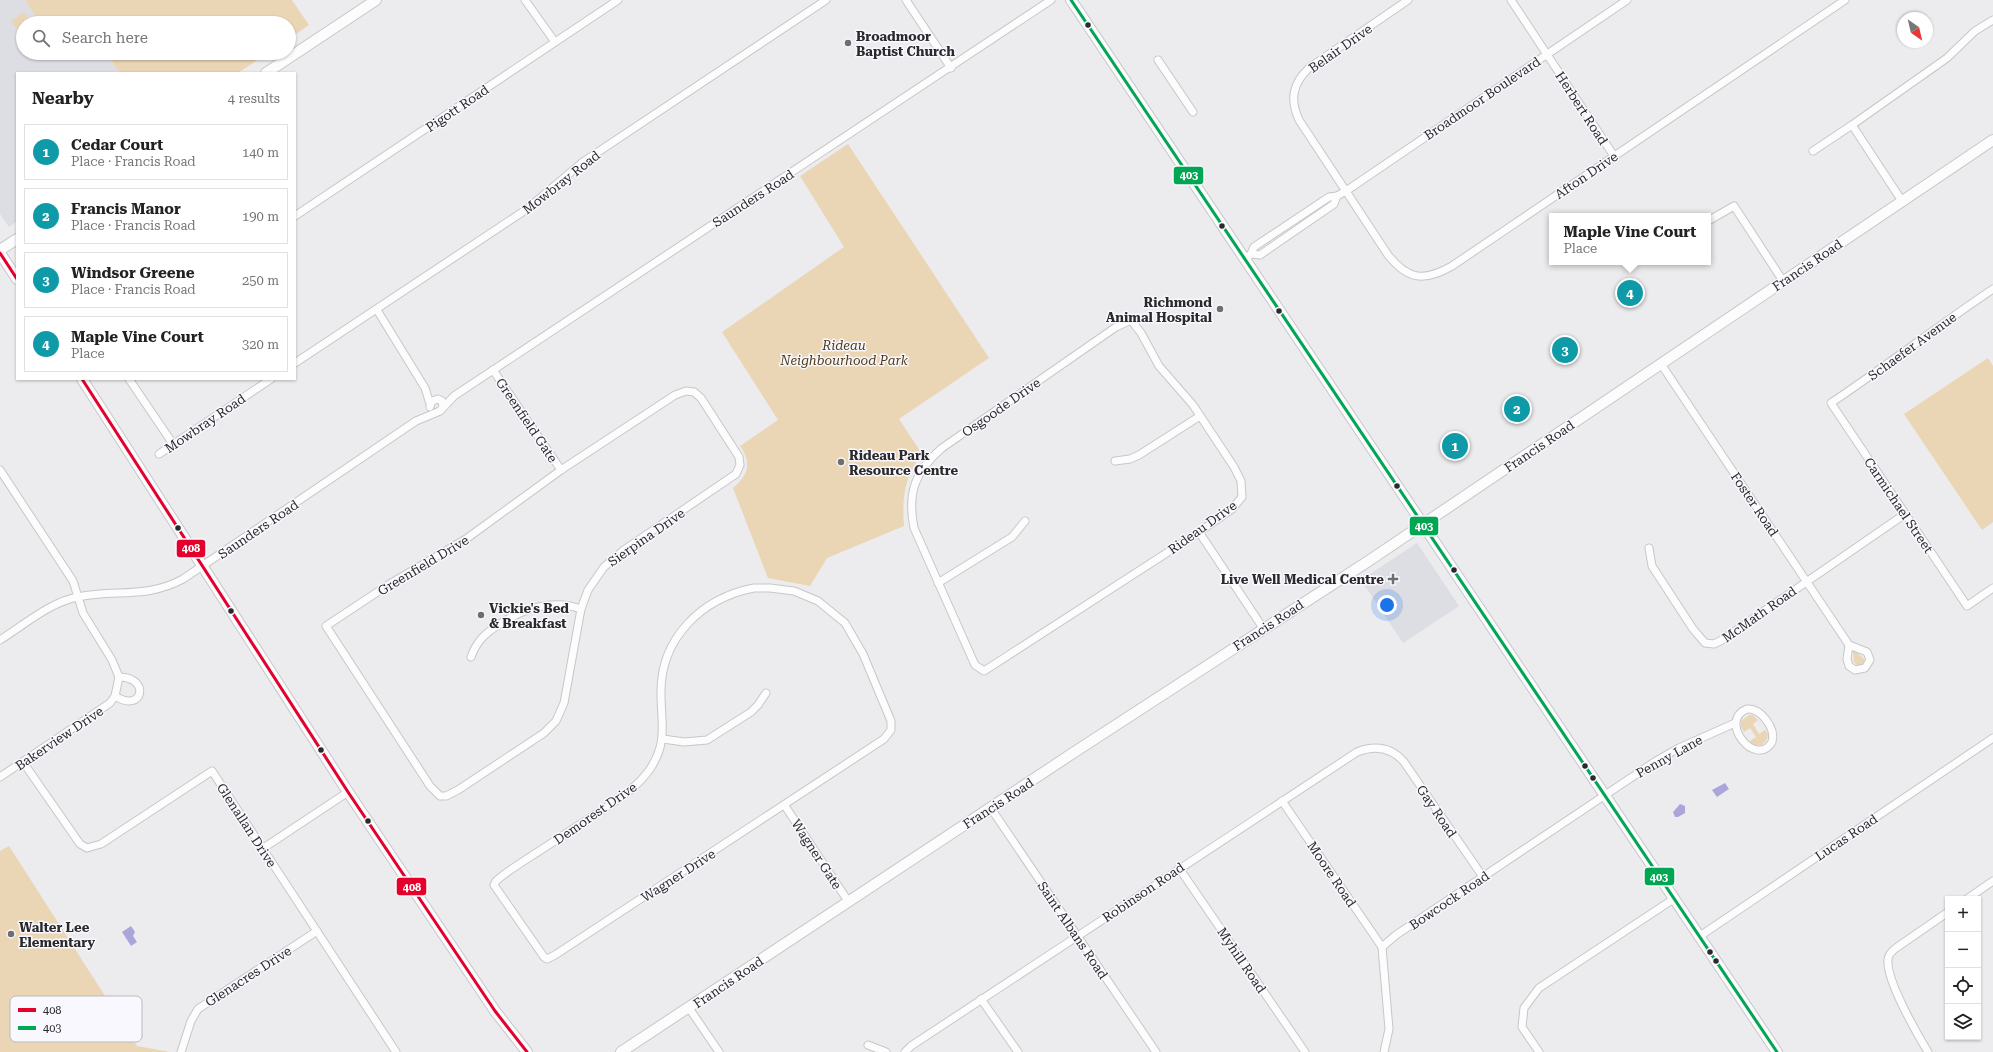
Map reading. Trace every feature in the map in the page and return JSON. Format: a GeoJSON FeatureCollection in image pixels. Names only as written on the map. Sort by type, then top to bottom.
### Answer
{"type":"FeatureCollection","features":[{"type":"Feature","properties":{"kind":"street"},"geometry":{"type":"LineString","coordinates":[[296,53],[376,0]]}},
{"type":"Feature","properties":{"kind":"street"},"geometry":{"type":"LineString","coordinates":[[525,0],[555,42]]}},
{"type":"Feature","properties":{"kind":"street","name":"Pigott Road"},"geometry":{"type":"LineString","coordinates":[[296,215],[618,0]]}},
{"type":"Feature","properties":{"kind":"street","name":"Mowbray Road"},"geometry":{"type":"LineString","coordinates":[[296,362],[533,205],[583,162],[826,0]]}},
{"type":"Feature","properties":{"kind":"street"},"geometry":{"type":"LineString","coordinates":[[906,0],[951,68]]}},
{"type":"Feature","properties":{"kind":"street","name":"Saunders Road"},"geometry":{"type":"LineString","coordinates":[[0,640],[52,607],[79,596],[142,593],[156,590],[177,582],[203,566],[416,421],[441,410],[454,396],[951,68],[1051,0]]}},
{"type":"Feature","properties":{"kind":"street"},"geometry":{"type":"LineString","coordinates":[[1070,0],[1248,256],[1423,524],[1778,1052]]}},
{"type":"Feature","properties":{"kind":"street","name":"Belair Drive"},"geometry":{"type":"LineString","coordinates":[[1346,191],[1299,120],[1293,103],[1294,88],[1301,76],[1309,68],[1408,0]]}},
{"type":"Feature","properties":{"kind":"street","name":"Herbert Road"},"geometry":{"type":"LineString","coordinates":[[1511,0],[1614,156]]}},
{"type":"Feature","properties":{"kind":"street","name":"Broadmoor Boulevard"},"geometry":{"type":"LineString","coordinates":[[1248,256],[1260,255],[1334,204],[1336,196],[1346,191],[1628,0]]}},
{"type":"Feature","properties":{"kind":"street","name":"Afton Drive"},"geometry":{"type":"LineString","coordinates":[[1346,191],[1395,263],[1412,275],[1429,276],[1452,266],[1845,0]]}},
{"type":"Feature","properties":{"kind":"street"},"geometry":{"type":"LineString","coordinates":[[1814,151],[1947,58],[1975,31],[1993,20]]}},
{"type":"Feature","properties":{"kind":"street"},"geometry":{"type":"LineString","coordinates":[[268,72],[286,60]]}},
{"type":"Feature","properties":{"kind":"street"},"geometry":{"type":"LineString","coordinates":[[1158,60],[1193,112]]}},
{"type":"Feature","properties":{"kind":"street"},"geometry":{"type":"LineString","coordinates":[[1852,125],[1902,201]]}},
{"type":"Feature","properties":{"kind":"street","name":"Francis Road"},"geometry":{"type":"LineString","coordinates":[[621,1052],[1423,524],[1783,280],[1993,140]]}},
{"type":"Feature","properties":{"kind":"street"},"geometry":{"type":"LineString","coordinates":[[1711,219],[1734,206],[1783,280]]}},
{"type":"Feature","properties":{"kind":"street"},"geometry":{"type":"LineString","coordinates":[[0,250],[16,240]]}},
{"type":"Feature","properties":{"kind":"street"},"geometry":{"type":"LineString","coordinates":[[0,253],[16,277]]}},
{"type":"Feature","properties":{"kind":"street","name":"Schaefer Avenue"},"geometry":{"type":"LineString","coordinates":[[1831,403],[1904,352],[1936,327],[1993,289]]}},
{"type":"Feature","properties":{"kind":"street"},"geometry":{"type":"LineString","coordinates":[[377,310],[425,388],[432,411],[441,410],[443,403],[425,388]]}},
{"type":"Feature","properties":{"kind":"street","name":"Rideau Drive"},"geometry":{"type":"LineString","coordinates":[[984,671],[1199,532],[1238,504],[1243,491],[1241,481],[1234,467],[1200,416],[1182,392],[1159,366],[1141,333],[1131,320]]}},
{"type":"Feature","properties":{"kind":"street","name":"Osgoode Drive"},"geometry":{"type":"LineString","coordinates":[[984,671],[975,665],[914,528],[911,514],[914,482],[922,469],[942,448],[1116,327],[1131,320]]}},
{"type":"Feature","properties":{"kind":"street","name":"Foster Road"},"geometry":{"type":"LineString","coordinates":[[1661,364],[1849,645]]}},
{"type":"Feature","properties":{"kind":"street","name":"Greenfield Gate"},"geometry":{"type":"LineString","coordinates":[[493,370],[561,470]]}},
{"type":"Feature","properties":{"kind":"street"},"geometry":{"type":"LineString","coordinates":[[83,380],[348,792],[495,1011],[527,1052]]}},
{"type":"Feature","properties":{"kind":"street"},"geometry":{"type":"LineString","coordinates":[[129,380],[173,444]]}},
{"type":"Feature","properties":{"kind":"street","name":"Mowbray Road"},"geometry":{"type":"LineString","coordinates":[[159,454],[269,380]]}},
{"type":"Feature","properties":{"kind":"street","name":"Greenfield Drive"},"geometry":{"type":"LineString","coordinates":[[440,796],[430,786],[326,626],[388,585],[466,539],[561,470],[675,395],[690,391]]}},
{"type":"Feature","properties":{"kind":"street","name":"Sierpina Drive"},"geometry":{"type":"LineString","coordinates":[[440,796],[446,796],[458,790],[544,734],[556,721],[564,703],[580,609],[593,582],[613,558],[730,480],[739,470],[740,461],[735,451],[701,398],[690,391]]}},
{"type":"Feature","properties":{"kind":"street","name":"Saunders Road"},"geometry":{"type":"LineString","coordinates":[[439,399],[454,396]]}},
{"type":"Feature","properties":{"kind":"street"},"geometry":{"type":"LineString","coordinates":[[430,405],[433,400],[439,399]]}},
{"type":"Feature","properties":{"kind":"street","name":"Carmichael Street"},"geometry":{"type":"LineString","coordinates":[[1831,403],[1967,606],[1993,588]]}},
{"type":"Feature","properties":{"kind":"street","name":"Saunders Road"},"geometry":{"type":"LineString","coordinates":[[416,421],[430,405]]}},
{"type":"Feature","properties":{"kind":"street"},"geometry":{"type":"LineString","coordinates":[[1115,461],[1130,459],[1139,455],[1200,416]]}},
{"type":"Feature","properties":{"kind":"street"},"geometry":{"type":"LineString","coordinates":[[0,470],[73,581],[79,596],[83,613],[112,660],[119,677]]}},
{"type":"Feature","properties":{"kind":"street","name":"McMath Road"},"geometry":{"type":"LineString","coordinates":[[1649,548],[1652,566],[1698,637],[1709,644],[1722,640],[1905,514]]}},
{"type":"Feature","properties":{"kind":"street"},"geometry":{"type":"LineString","coordinates":[[938,583],[1012,537],[1025,521]]}},
{"type":"Feature","properties":{"kind":"street"},"geometry":{"type":"LineString","coordinates":[[1199,532],[1263,628]]}},
{"type":"Feature","properties":{"kind":"street","name":"Demorest Drive"},"geometry":{"type":"LineString","coordinates":[[501,876],[632,789],[650,769],[658,754],[662,739],[663,723],[660,693],[662,674],[666,660],[680,633],[697,613],[711,603],[730,594],[754,588],[794,591],[818,601],[842,620],[854,636],[870,670],[891,721],[891,730]]}},
{"type":"Feature","properties":{"kind":"street"},"geometry":{"type":"LineString","coordinates":[[471,657],[474,647],[484,635],[525,610],[548,605],[566,605],[580,609]]}},
{"type":"Feature","properties":{"kind":"street","name":"Bakerview Drive"},"geometry":{"type":"LineString","coordinates":[[0,777],[110,704],[115,696],[119,677],[127,677],[136,681],[140,694],[134,701],[122,701],[115,696]]}},
{"type":"Feature","properties":{"kind":"street"},"geometry":{"type":"LineString","coordinates":[[662,739],[684,742],[707,740],[751,712],[766,693]]}},
{"type":"Feature","properties":{"kind":"street","name":"Penny Lane"},"geometry":{"type":"LineString","coordinates":[[1606,796],[1664,756],[1735,723],[1738,715],[1744,710],[1750,709],[1758,711],[1772,731],[1773,736],[1770,744],[1761,750],[1751,749],[1737,731],[1735,723]]}},
{"type":"Feature","properties":{"kind":"street","name":"Wagner Drive"},"geometry":{"type":"LineString","coordinates":[[501,876],[494,885],[538,950],[546,959],[785,806],[884,739],[891,730]]}},
{"type":"Feature","properties":{"kind":"street","name":"Lucas Road"},"geometry":{"type":"LineString","coordinates":[[1700,936],[1993,738]]}},
{"type":"Feature","properties":{"kind":"street","name":"Robinson Road"},"geometry":{"type":"LineString","coordinates":[[905,1052],[911,1046],[981,999],[1357,752],[1374,748],[1388,750]]}},
{"type":"Feature","properties":{"kind":"street","name":"Gay Road"},"geometry":{"type":"LineString","coordinates":[[1388,750],[1394,752],[1404,762],[1482,877]]}},
{"type":"Feature","properties":{"kind":"street","name":"Glenallan Drive"},"geometry":{"type":"LineString","coordinates":[[24,762],[80,844],[85,848],[92,848],[101,844],[212,771],[396,1052]]}},
{"type":"Feature","properties":{"kind":"street"},"geometry":{"type":"LineString","coordinates":[[262,848],[348,792]]}},
{"type":"Feature","properties":{"kind":"street","name":"Bowcock Road"},"geometry":{"type":"LineString","coordinates":[[1382,947],[1396,935],[1482,877],[1606,796]]}},
{"type":"Feature","properties":{"kind":"street","name":"Moore Road"},"geometry":{"type":"LineString","coordinates":[[1282,801],[1382,947]]}},
{"type":"Feature","properties":{"kind":"street","name":"Wagner Gate"},"geometry":{"type":"LineString","coordinates":[[785,806],[848,902]]}},
{"type":"Feature","properties":{"kind":"street","name":"Saint Albans Road"},"geometry":{"type":"LineString","coordinates":[[990,808],[1156,1052]]}},
{"type":"Feature","properties":{"kind":"street","name":"Myhill Road"},"geometry":{"type":"LineString","coordinates":[[1179,868],[1305,1052]]}},
{"type":"Feature","properties":{"kind":"street"},"geometry":{"type":"LineString","coordinates":[[1972,896],[1993,882]]}},
{"type":"Feature","properties":{"kind":"street"},"geometry":{"type":"LineString","coordinates":[[1539,1052],[1522,1027],[1524,1008],[1539,988],[1674,898]]}},
{"type":"Feature","properties":{"kind":"street"},"geometry":{"type":"LineString","coordinates":[[1928,1052],[1902,1004],[1887,962],[1890,954],[1896,948],[1945,914]]}},
{"type":"Feature","properties":{"kind":"street","name":"Glenacres Drive"},"geometry":{"type":"LineString","coordinates":[[181,1052],[191,1021],[198,1009],[317,931]]}},
{"type":"Feature","properties":{"kind":"street"},"geometry":{"type":"LineString","coordinates":[[1382,947],[1390,1029],[1384,1052]]}},
{"type":"Feature","properties":{"kind":"street"},"geometry":{"type":"LineString","coordinates":[[981,999],[1018,1052]]}},
{"type":"Feature","properties":{"kind":"street"},"geometry":{"type":"LineString","coordinates":[[689,1008],[719,1052]]}},
{"type":"Feature","properties":{"kind":"street"},"geometry":{"type":"LineString","coordinates":[[868,1045],[886,1052]]}},
{"type":"Feature","properties":{"kind":"shaded area"},"geometry":{"type":"Polygon","coordinates":[[[0,0],[25,0],[35,16],[16,16],[16,60],[111,60],[119,72],[16,72],[16,222],[9,227],[0,214],[0,0]]]}},
{"type":"Feature","properties":{"kind":"shaded area"},"geometry":{"type":"Polygon","coordinates":[[[1417,543],[1459,606],[1403,643],[1361,580],[1417,543]]]}},
{"type":"Feature","properties":{"kind":"shaded area"},"geometry":{"type":"Polygon","coordinates":[[[1725,783],[1729,789],[1717,797],[1712,790],[1725,783]]]}},
{"type":"Feature","properties":{"kind":"shaded area"},"geometry":{"type":"Polygon","coordinates":[[[1680,804],[1685,806],[1685,813],[1675,817],[1673,812],[1680,804]]]}},
{"type":"Feature","properties":{"kind":"shaded area"},"geometry":{"type":"Polygon","coordinates":[[[131,926],[135,932],[133,936],[137,942],[131,946],[122,932],[131,926]]]}},
{"type":"Feature","properties":{"kind":"green space"},"geometry":{"type":"Polygon","coordinates":[[[25,0],[292,0],[309,25],[296,34],[296,16],[35,16],[25,0]]]}},
{"type":"Feature","properties":{"kind":"green space"},"geometry":{"type":"Polygon","coordinates":[[[24,12],[27,16],[18,16],[24,12]]]}},
{"type":"Feature","properties":{"kind":"green space"},"geometry":{"type":"Polygon","coordinates":[[[16,18],[16,28],[11,21],[16,18]]]}},
{"type":"Feature","properties":{"kind":"green space"},"geometry":{"type":"Polygon","coordinates":[[[111,60],[258,60],[240,72],[119,72],[111,60]]]}},
{"type":"Feature","properties":{"kind":"green space","name":"Rideau Neighbourhood Park"},"geometry":{"type":"Polygon","coordinates":[[[848,144],[989,358],[899,419],[922,454],[916,462],[908,479],[903,506],[904,526],[827,558],[810,586],[768,578],[733,488],[743,478],[747,468],[746,458],[740,446],[778,420],[722,332],[844,247],[800,176],[848,144]]]}},
{"type":"Feature","properties":{"kind":"green space"},"geometry":{"type":"Polygon","coordinates":[[[1988,358],[1993,366],[1993,522],[1982,530],[1904,414],[1988,358]]]}},
{"type":"Feature","properties":{"kind":"green space"},"geometry":{"type":"Polygon","coordinates":[[[1855,651],[1864,659],[1864,662],[1860,665],[1857,665],[1854,662],[1853,652],[1855,651]]]}},
{"type":"Feature","properties":{"kind":"green space"},"geometry":{"type":"Polygon","coordinates":[[[1749,715],[1753,715],[1758,720],[1753,724],[1759,734],[1765,730],[1768,734],[1767,739],[1762,745],[1754,745],[1750,741],[1756,737],[1750,728],[1744,732],[1741,727],[1741,721],[1749,715]]]}},
{"type":"Feature","properties":{"kind":"green space"},"geometry":{"type":"Polygon","coordinates":[[[9,846],[105,996],[10,996],[10,1042],[134,1042],[137,1046],[170,1052],[0,1052],[0,851],[9,846]]]}},
{"type":"Feature","properties":{"kind":"transit line","name":"403"},"geometry":{"type":"LineString","coordinates":[[1071,0],[1777,1052]]}},
{"type":"Feature","properties":{"kind":"transit line","name":"408"},"geometry":{"type":"LineString","coordinates":[[0,253],[16,277]]}},
{"type":"Feature","properties":{"kind":"transit line","name":"408"},"geometry":{"type":"LineString","coordinates":[[83,380],[348,792],[495,1011],[527,1052]]}},
{"type":"Feature","properties":{"kind":"place","name":"Broadmoor Baptist Church"},"geometry":{"type":"Point","coordinates":[848,43]}},
{"type":"Feature","properties":{"kind":"place","name":"Maple Vine Court"},"geometry":{"type":"Point","coordinates":[1630,293]}},
{"type":"Feature","properties":{"kind":"place","name":"Richmond Animal Hospital"},"geometry":{"type":"Point","coordinates":[1220,309]}},
{"type":"Feature","properties":{"kind":"place","name":"Windsor Greene"},"geometry":{"type":"Point","coordinates":[1565,350]}},
{"type":"Feature","properties":{"kind":"place","name":"Francis Manor"},"geometry":{"type":"Point","coordinates":[1517,409]}},
{"type":"Feature","properties":{"kind":"place","name":"Cedar Court"},"geometry":{"type":"Point","coordinates":[1455,446]}},
{"type":"Feature","properties":{"kind":"place","name":"Rideau Park Resource Centre"},"geometry":{"type":"Point","coordinates":[841,462]}},
{"type":"Feature","properties":{"kind":"place","name":"Live Well Medical Centre"},"geometry":{"type":"Point","coordinates":[1393,579]}},
{"type":"Feature","properties":{"kind":"place","name":"Vickie's Bed & Breakfast"},"geometry":{"type":"Point","coordinates":[481,615]}},
{"type":"Feature","properties":{"kind":"place","name":"Walter Lee Elementary"},"geometry":{"type":"Point","coordinates":[11,934]}}]}
